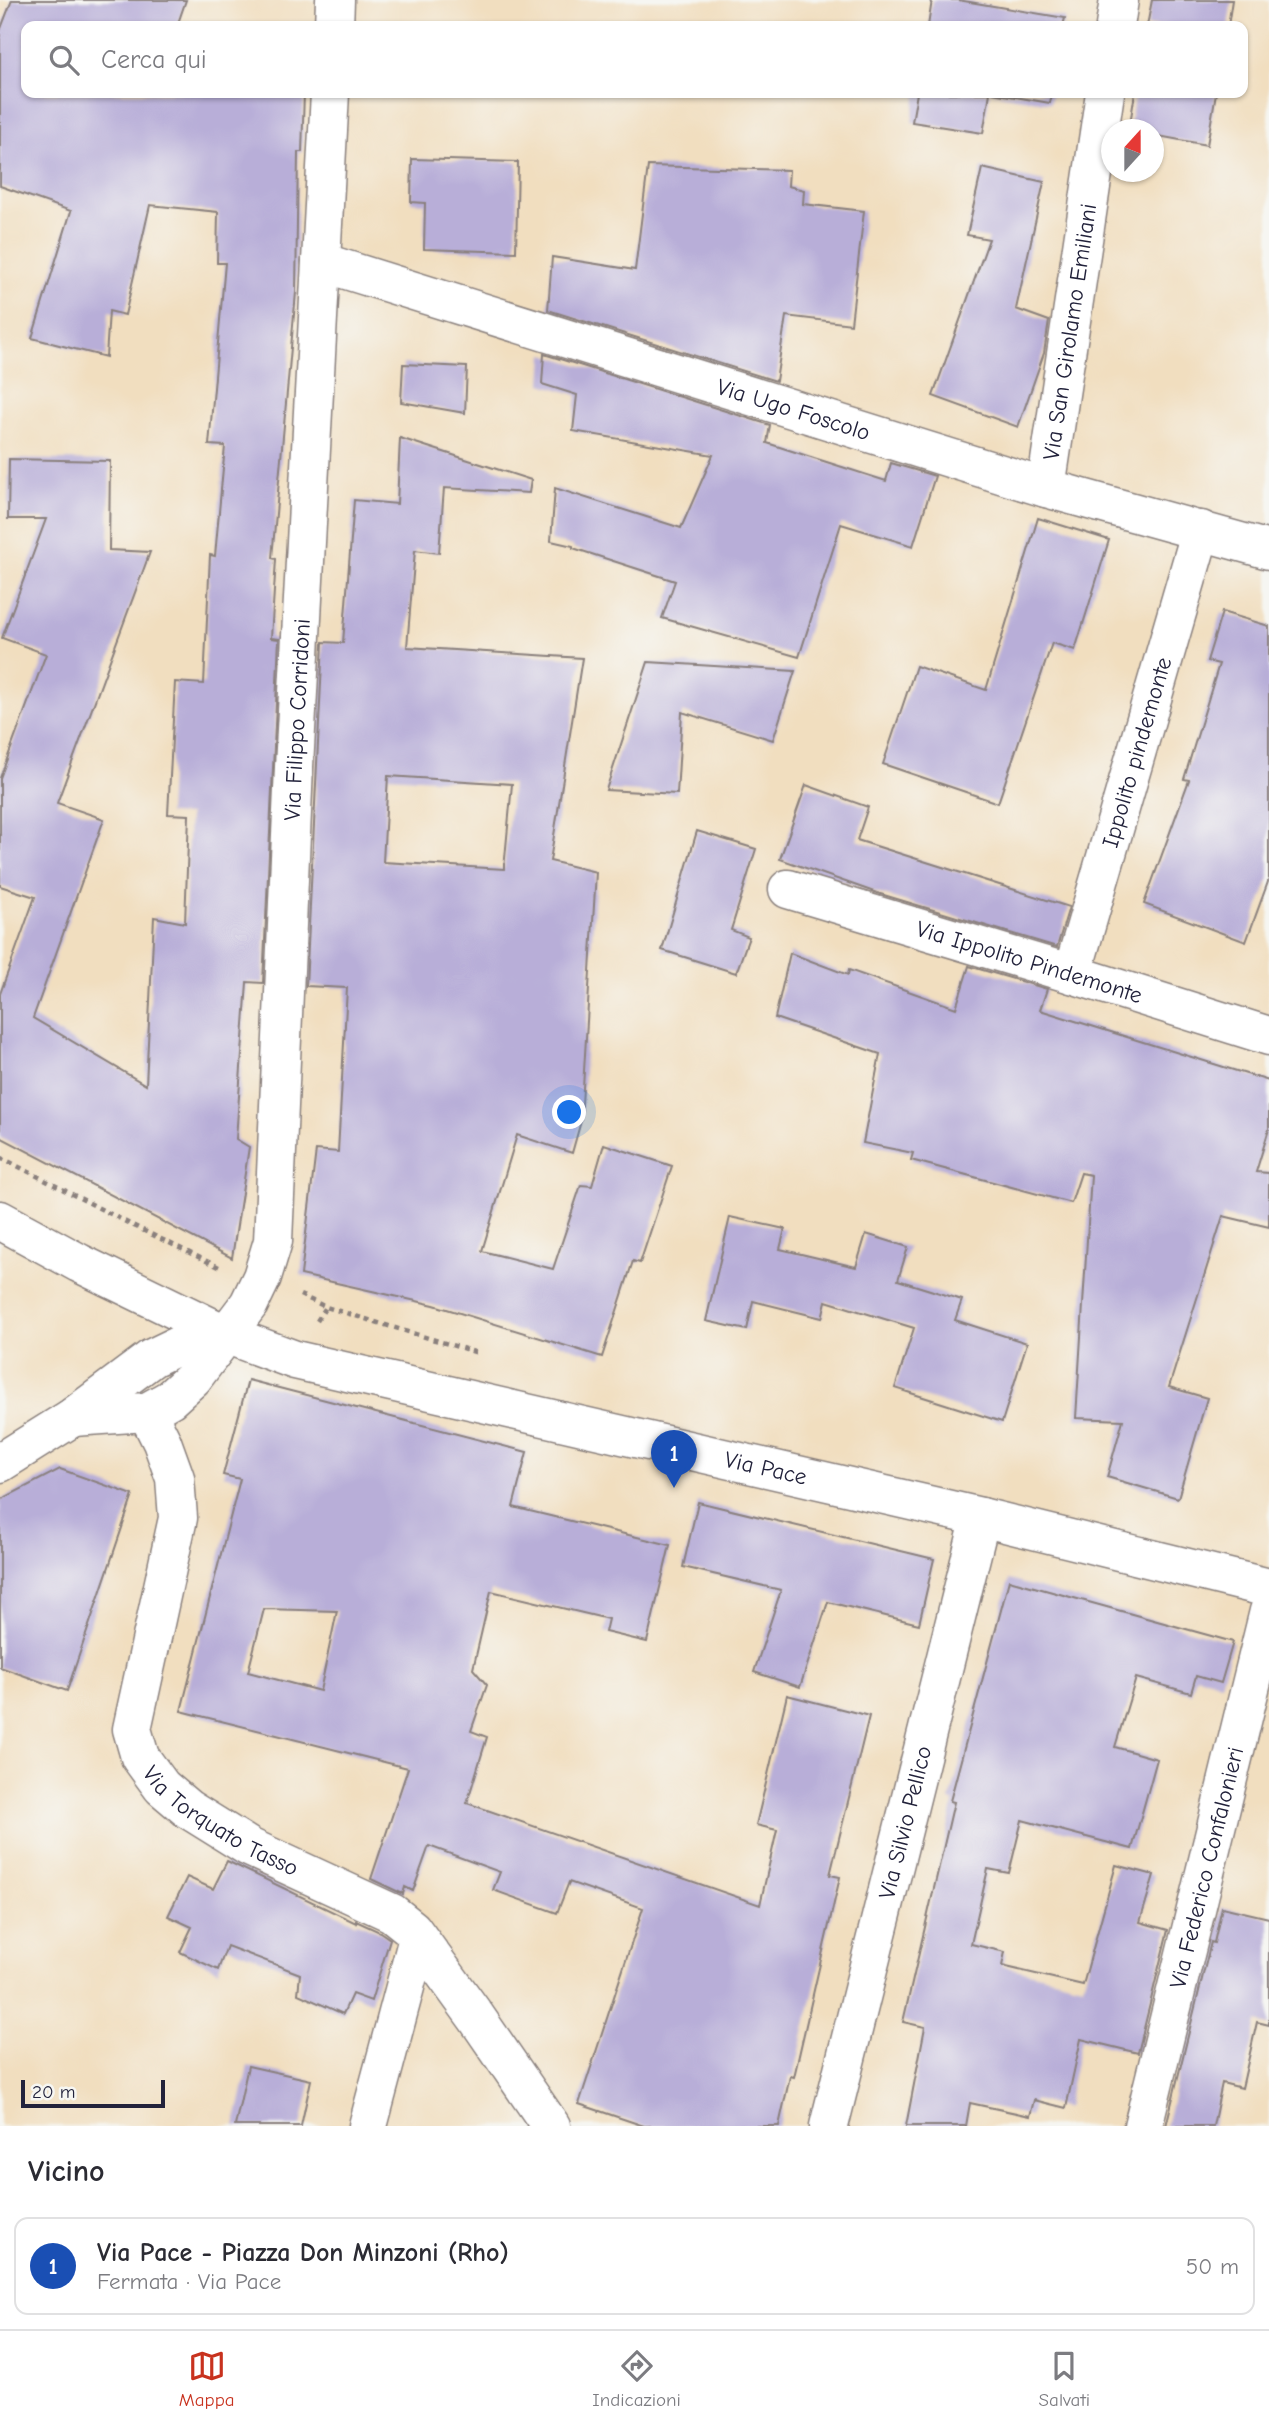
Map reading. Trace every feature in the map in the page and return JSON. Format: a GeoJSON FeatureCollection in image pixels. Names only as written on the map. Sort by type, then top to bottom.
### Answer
{"type":"FeatureCollection","features":[{"type":"Feature","properties":{"kind":"street"},"geometry":{"type":"LineString","coordinates":[[334,21],[335,0]]}},
{"type":"Feature","properties":{"kind":"street"},"geometry":{"type":"LineString","coordinates":[[1116,21],[1119,0]]}},
{"type":"Feature","properties":{"kind":"street","name":"Via Filippo Corridoni"},"geometry":{"type":"LineString","coordinates":[[147,1412],[170,1399],[193,1378],[250,1304],[262,1278],[273,1241],[330,98]]}},
{"type":"Feature","properties":{"kind":"street","name":"Via San Girolamo Emiliani"},"geometry":{"type":"LineString","coordinates":[[1046,488],[1104,98]]}},
{"type":"Feature","properties":{"kind":"street","name":"Via Ugo Foscolo"},"geometry":{"type":"LineString","coordinates":[[321,262],[1046,488],[1269,550]]}},
{"type":"Feature","properties":{"kind":"street","name":"Ippolito pindemonte"},"geometry":{"type":"LineString","coordinates":[[1072,974],[1201,530]]}},
{"type":"Feature","properties":{"kind":"street","name":"Via Ippolito Pindemonte"},"geometry":{"type":"LineString","coordinates":[[788,889],[1269,1036]]}},
{"type":"Feature","properties":{"kind":"street","name":"Via Pace"},"geometry":{"type":"LineString","coordinates":[[0,1220],[79,1263],[225,1334],[295,1360],[981,1517],[1269,1587]]}},
{"type":"Feature","properties":{"kind":"street"},"geometry":{"type":"LineString","coordinates":[[10,1447],[73,1417],[152,1358],[179,1345],[225,1334]]}},
{"type":"Feature","properties":{"kind":"street"},"geometry":{"type":"LineString","coordinates":[[73,1417],[147,1412]]}},
{"type":"Feature","properties":{"kind":"street","name":"Via Torquato Tasso"},"geometry":{"type":"LineString","coordinates":[[147,1412],[175,1478],[178,1518],[132,1729],[140,1757],[162,1787],[188,1808],[249,1847],[392,1913],[412,1929],[551,2126]]}},
{"type":"Feature","properties":{"kind":"street","name":"Via Silvio Pellico"},"geometry":{"type":"LineString","coordinates":[[829,2126],[981,1517]]}},
{"type":"Feature","properties":{"kind":"street","name":"Via Federico Confalonieri"},"geometry":{"type":"LineString","coordinates":[[1143,2126],[1269,1611]]}},
{"type":"Feature","properties":{"kind":"street"},"geometry":{"type":"LineString","coordinates":[[368,2126],[418,1938]]}},
{"type":"Feature","properties":{"kind":"path"},"geometry":{"type":"LineString","coordinates":[[0,1157],[217,1266],[262,1278],[326,1307]]}},
{"type":"Feature","properties":{"kind":"building"},"geometry":{"type":"Polygon","coordinates":[[[12,0],[186,0],[179,21],[21,21],[21,98],[304,98],[302,152],[298,152],[296,292],[272,558],[276,559],[271,638],[279,639],[263,983],[247,982],[236,1139],[249,1147],[232,1258],[0,1137],[0,994],[35,897],[0,886],[0,778],[46,654],[2,638],[46,519],[8,519],[9,459],[110,461],[109,550],[150,552],[57,803],[104,819],[33,1018],[146,1085],[154,917],[185,923],[189,815],[168,814],[175,682],[204,684],[210,555],[215,556],[225,446],[209,445],[225,263],[217,263],[218,212],[150,205],[125,315],[109,311],[106,357],[32,338],[71,211],[0,186],[0,31],[12,0]]]}},
{"type":"Feature","properties":{"kind":"building"},"geometry":{"type":"Polygon","coordinates":[[[932,0],[958,0],[1065,18],[1064,21],[929,21],[932,0]]]}},
{"type":"Feature","properties":{"kind":"building"},"geometry":{"type":"Polygon","coordinates":[[[1152,0],[1232,0],[1229,21],[1148,21],[1152,0]]]}},
{"type":"Feature","properties":{"kind":"building"},"geometry":{"type":"Polygon","coordinates":[[[916,98],[989,98],[983,133],[912,122],[916,98]]]}},
{"type":"Feature","properties":{"kind":"building"},"geometry":{"type":"Polygon","coordinates":[[[1021,98],[1051,98],[1050,103],[1021,98]]]}},
{"type":"Feature","properties":{"kind":"building"},"geometry":{"type":"Polygon","coordinates":[[[1134,98],[1215,98],[1207,145],[1164,137],[1164,119],[1131,119],[1134,98]]]}},
{"type":"Feature","properties":{"kind":"building"},"geometry":{"type":"Polygon","coordinates":[[[412,159],[518,162],[516,252],[424,249],[425,203],[411,202],[412,159]]]}},
{"type":"Feature","properties":{"kind":"building"},"geometry":{"type":"Polygon","coordinates":[[[648,166],[789,170],[788,186],[804,190],[803,204],[864,211],[851,324],[786,316],[776,381],[548,310],[552,257],[635,270],[648,166]]]}},
{"type":"Feature","properties":{"kind":"building"},"geometry":{"type":"Polygon","coordinates":[[[982,168],[1044,182],[1016,309],[1049,321],[1044,353],[1018,427],[933,396],[989,239],[967,235],[982,168]]]}},
{"type":"Feature","properties":{"kind":"building"},"geometry":{"type":"Polygon","coordinates":[[[544,354],[770,425],[767,443],[886,481],[891,463],[935,476],[913,546],[841,524],[799,657],[662,618],[675,581],[551,541],[555,488],[681,528],[713,455],[573,431],[577,395],[542,384],[544,354]]]}},
{"type":"Feature","properties":{"kind":"building"},"geometry":{"type":"Polygon","coordinates":[[[403,364],[467,367],[465,413],[401,402],[403,364]]]}},
{"type":"Feature","properties":{"kind":"building"},"geometry":{"type":"Polygon","coordinates":[[[400,438],[531,480],[529,493],[444,488],[439,553],[415,550],[407,647],[582,658],[550,861],[596,872],[581,1121],[572,1153],[517,1135],[482,1251],[553,1269],[581,1185],[592,1186],[604,1144],[672,1166],[640,1263],[633,1261],[602,1357],[434,1305],[301,1275],[316,1150],[338,1152],[347,988],[306,986],[323,642],[343,643],[354,500],[397,504],[400,438]],[[388,776],[383,862],[504,869],[512,784],[388,776]]]}},
{"type":"Feature","properties":{"kind":"building"},"geometry":{"type":"Polygon","coordinates":[[[1038,518],[1109,540],[1075,650],[1052,643],[998,803],[883,764],[916,666],[986,690],[1038,518]]]}},
{"type":"Feature","properties":{"kind":"building"},"geometry":{"type":"Polygon","coordinates":[[[1222,612],[1269,626],[1269,879],[1246,942],[1144,904],[1189,780],[1184,779],[1219,664],[1207,661],[1222,612]]]}},
{"type":"Feature","properties":{"kind":"building"},"geometry":{"type":"Polygon","coordinates":[[[648,662],[795,671],[773,740],[682,712],[677,794],[606,790],[648,662]]]}},
{"type":"Feature","properties":{"kind":"building"},"geometry":{"type":"Polygon","coordinates":[[[806,785],[868,807],[857,840],[1069,907],[1057,947],[877,893],[780,859],[806,785]]]}},
{"type":"Feature","properties":{"kind":"building"},"geometry":{"type":"Polygon","coordinates":[[[697,831],[756,849],[731,930],[749,937],[736,973],[662,950],[697,831]]]}},
{"type":"Feature","properties":{"kind":"building"},"geometry":{"type":"Polygon","coordinates":[[[790,953],[848,975],[849,970],[956,1008],[969,966],[1047,989],[1040,1010],[1269,1081],[1269,1129],[1256,1172],[1269,1173],[1269,1227],[1223,1216],[1169,1387],[1207,1398],[1178,1498],[1107,1477],[1123,1420],[1076,1418],[1091,1175],[1081,1173],[1071,1203],[911,1160],[913,1153],[863,1143],[880,1054],[775,1018],[790,953]]]}},
{"type":"Feature","properties":{"kind":"building"},"geometry":{"type":"Polygon","coordinates":[[[730,1217],[785,1229],[780,1249],[856,1267],[866,1234],[908,1247],[898,1280],[962,1300],[955,1320],[1027,1343],[1002,1422],[895,1388],[914,1328],[826,1301],[822,1318],[753,1301],[747,1330],[706,1321],[730,1217]]]}},
{"type":"Feature","properties":{"kind":"building"},"geometry":{"type":"Polygon","coordinates":[[[248,1380],[527,1452],[513,1507],[670,1545],[647,1642],[605,1632],[608,1619],[491,1591],[473,1669],[487,1685],[471,1731],[487,1737],[467,1803],[760,1905],[777,1830],[756,1825],[787,1695],[869,1716],[830,1875],[840,1877],[794,2077],[790,2076],[779,2126],[644,2126],[579,2104],[643,1908],[569,1882],[557,1913],[493,1890],[500,1872],[429,1846],[413,1891],[405,1887],[403,1894],[371,1879],[408,1768],[181,1711],[240,1479],[223,1475],[248,1380]],[[264,1609],[248,1672],[320,1691],[337,1611],[264,1609]]]}},
{"type":"Feature","properties":{"kind":"building"},"geometry":{"type":"Polygon","coordinates":[[[60,1469],[133,1495],[67,1691],[0,1667],[0,1500],[60,1469]]]}},
{"type":"Feature","properties":{"kind":"building"},"geometry":{"type":"Polygon","coordinates":[[[698,1502],[934,1559],[919,1624],[828,1602],[800,1687],[754,1672],[781,1590],[683,1567],[698,1502]]]}},
{"type":"Feature","properties":{"kind":"building"},"geometry":{"type":"Polygon","coordinates":[[[1009,1580],[1233,1642],[1221,1683],[1196,1676],[1191,1693],[1136,1678],[1115,1747],[1157,1759],[1132,1849],[1022,1820],[1009,1873],[988,1869],[971,1944],[1005,1952],[1002,1966],[1083,1985],[1116,1865],[1154,1875],[1140,1922],[1168,1930],[1138,2053],[1081,2039],[1066,2108],[1034,2100],[1030,2116],[970,2103],[966,2126],[906,2126],[925,2027],[903,2022],[954,1802],[950,1801],[1009,1580]]]}},
{"type":"Feature","properties":{"kind":"building"},"geometry":{"type":"Polygon","coordinates":[[[227,1861],[390,1939],[371,2001],[352,1994],[343,2014],[298,1994],[300,1974],[227,1946],[218,1970],[180,1952],[192,1927],[168,1916],[187,1877],[213,1889],[227,1861]]]}},
{"type":"Feature","properties":{"kind":"building"},"geometry":{"type":"Polygon","coordinates":[[[1222,1907],[1269,1918],[1269,2025],[1257,2022],[1242,2088],[1222,2083],[1213,2126],[1166,2126],[1211,1942],[1214,1943],[1222,1907]]]}},
{"type":"Feature","properties":{"kind":"building"},"geometry":{"type":"Polygon","coordinates":[[[248,2066],[311,2080],[301,2126],[235,2126],[248,2066]]]}},
{"type":"Feature","properties":{"kind":"place","name":"Via Pace - Piazza Don Minzoni (Rho)"},"geometry":{"type":"Point","coordinates":[674,1488]}}]}
